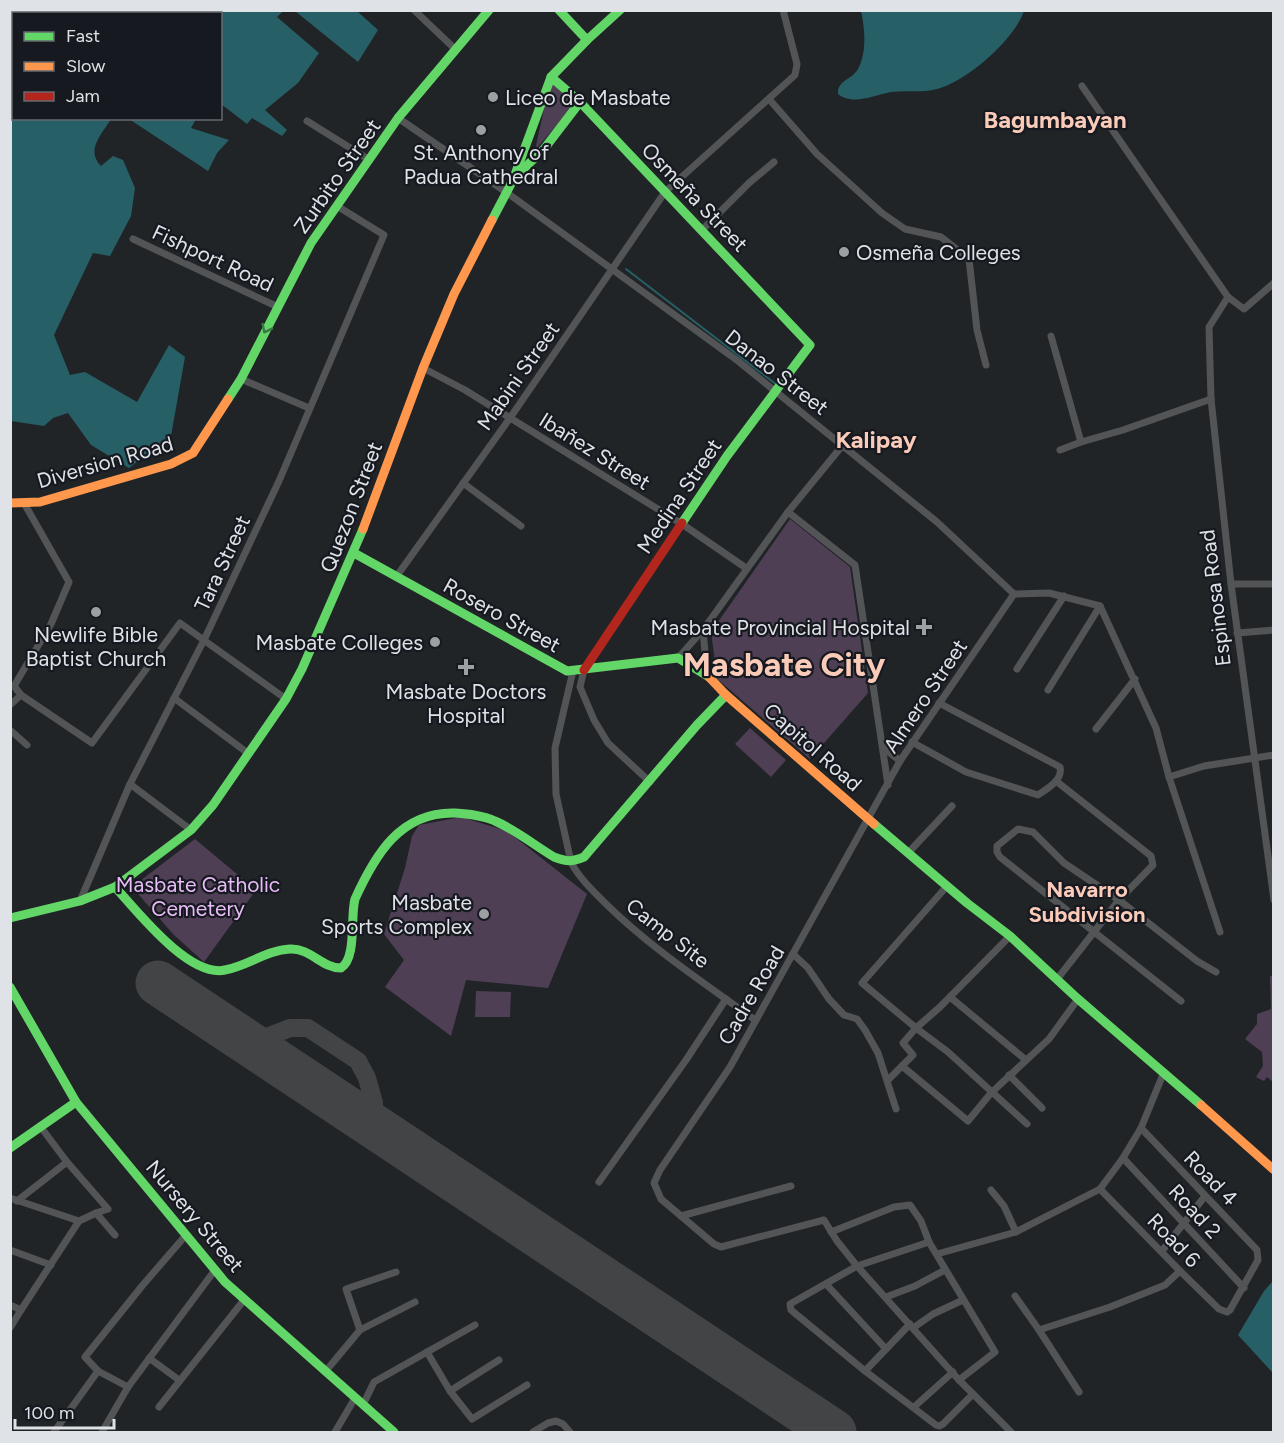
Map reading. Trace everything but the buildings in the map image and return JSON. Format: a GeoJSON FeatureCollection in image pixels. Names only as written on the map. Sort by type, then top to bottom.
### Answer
{"type":"FeatureCollection","features":[{"type":"Feature","properties":{"kind":"main road","name":"Zurbito Street"},"geometry":{"type":"LineString","coordinates":[[241,379],[311,243],[398,118],[489,10]]}},
{"type":"Feature","properties":{"kind":"main road"},"geometry":{"type":"LineString","coordinates":[[560,10],[587,40]]}},
{"type":"Feature","properties":{"kind":"main road","name":"Quezon Street"},"geometry":{"type":"LineString","coordinates":[[10,918],[80,901],[115,887],[191,830],[213,805],[286,699],[302,669],[354,553],[423,368],[454,294],[513,180],[551,77],[620,10]]}},
{"type":"Feature","properties":{"kind":"main road","name":"Osmeña Street"},"geometry":{"type":"LineString","coordinates":[[551,77],[580,102],[810,345]]}},
{"type":"Feature","properties":{"kind":"main road"},"geometry":{"type":"LineString","coordinates":[[513,180],[544,149],[580,102]]}},
{"type":"Feature","properties":{"kind":"main road","name":"Medina Street"},"geometry":{"type":"LineString","coordinates":[[584,670],[727,456],[810,345]]}},
{"type":"Feature","properties":{"kind":"main road","name":"Diversion Road"},"geometry":{"type":"LineString","coordinates":[[10,503],[51,499],[171,464],[190,456],[199,446],[241,379]]}},
{"type":"Feature","properties":{"kind":"main road","name":"Rosero Street"},"geometry":{"type":"LineString","coordinates":[[354,553],[556,667],[567,671],[678,658]]}},
{"type":"Feature","properties":{"kind":"main road","name":"Capitol Road"},"geometry":{"type":"LineString","coordinates":[[678,658],[707,675],[726,695],[908,853],[1010,936],[1058,978],[1078,999],[1274,1170]]}},
{"type":"Feature","properties":{"kind":"main road"},"geometry":{"type":"LineString","coordinates":[[115,887],[166,940],[200,967],[221,971],[290,948],[302,950],[332,967],[340,968],[345,965],[350,954],[353,904],[374,865],[403,828],[417,820],[438,814],[493,819],[558,858],[571,862],[584,857],[697,725],[726,695]]}},
{"type":"Feature","properties":{"kind":"main road","name":"Nursery Street"},"geometry":{"type":"LineString","coordinates":[[10,987],[76,1102],[215,1270],[244,1300],[390,1431]]}},
{"type":"Feature","properties":{"kind":"main road"},"geometry":{"type":"LineString","coordinates":[[10,1148],[76,1102]]}},
{"type":"Feature","properties":{"kind":"street"},"geometry":{"type":"LineString","coordinates":[[414,10],[455,49]]}},
{"type":"Feature","properties":{"kind":"street","name":"Mabini Street"},"geometry":{"type":"LineString","coordinates":[[396,577],[510,418],[665,192],[795,75],[797,64],[783,10]]}},
{"type":"Feature","properties":{"kind":"street"},"geometry":{"type":"LineString","coordinates":[[1082,86],[1228,297],[1244,309],[1274,283]]}},
{"type":"Feature","properties":{"kind":"street"},"geometry":{"type":"LineString","coordinates":[[769,99],[817,154],[882,213],[905,229],[941,237],[969,259],[977,330],[986,365]]}},
{"type":"Feature","properties":{"kind":"street","name":"Danao Street"},"geometry":{"type":"LineString","coordinates":[[398,118],[506,192],[738,361],[937,522],[1014,594]]}},
{"type":"Feature","properties":{"kind":"street"},"geometry":{"type":"LineString","coordinates":[[307,121],[368,159]]}},
{"type":"Feature","properties":{"kind":"street"},"geometry":{"type":"LineString","coordinates":[[702,230],[749,183],[774,162]]}},
{"type":"Feature","properties":{"kind":"street","name":"Tara Street"},"geometry":{"type":"LineString","coordinates":[[80,901],[130,784],[204,640],[279,481],[384,235],[337,206]]}},
{"type":"Feature","properties":{"kind":"street","name":"Fishport Road"},"geometry":{"type":"LineString","coordinates":[[133,240],[278,307]]}},
{"type":"Feature","properties":{"kind":"street","name":"Espinosa Road"},"geometry":{"type":"LineString","coordinates":[[1228,297],[1209,327],[1211,399],[1237,633],[1274,900]]}},
{"type":"Feature","properties":{"kind":"street"},"geometry":{"type":"LineString","coordinates":[[1051,336],[1081,442]]}},
{"type":"Feature","properties":{"kind":"street","name":"Ibañez Street"},"geometry":{"type":"LineString","coordinates":[[423,368],[465,390],[682,524],[746,568]]}},
{"type":"Feature","properties":{"kind":"street"},"geometry":{"type":"LineString","coordinates":[[241,379],[309,408]]}},
{"type":"Feature","properties":{"kind":"street"},"geometry":{"type":"LineString","coordinates":[[1060,450],[1211,399]]}},
{"type":"Feature","properties":{"kind":"street"},"geometry":{"type":"LineString","coordinates":[[678,658],[703,630],[788,512],[842,446]]}},
{"type":"Feature","properties":{"kind":"street"},"geometry":{"type":"LineString","coordinates":[[464,483],[521,526]]}},
{"type":"Feature","properties":{"kind":"street"},"geometry":{"type":"LineString","coordinates":[[24,503],[69,582],[51,624],[14,686],[21,695],[92,743],[180,623],[286,699]]}},
{"type":"Feature","properties":{"kind":"street"},"geometry":{"type":"LineString","coordinates":[[788,512],[855,565],[888,785]]}},
{"type":"Feature","properties":{"kind":"street"},"geometry":{"type":"LineString","coordinates":[[1231,585],[1274,584]]}},
{"type":"Feature","properties":{"kind":"street"},"geometry":{"type":"LineString","coordinates":[[1014,594],[1049,593],[1100,606],[1156,728],[1169,777],[1220,932]]}},
{"type":"Feature","properties":{"kind":"street","name":"Almero Street"},"geometry":{"type":"LineString","coordinates":[[869,819],[912,742],[1014,594]]}},
{"type":"Feature","properties":{"kind":"street"},"geometry":{"type":"LineString","coordinates":[[1017,669],[1064,596]]}},
{"type":"Feature","properties":{"kind":"street"},"geometry":{"type":"LineString","coordinates":[[1048,690],[1100,606]]}},
{"type":"Feature","properties":{"kind":"street"},"geometry":{"type":"LineString","coordinates":[[703,630],[707,675]]}},
{"type":"Feature","properties":{"kind":"street"},"geometry":{"type":"LineString","coordinates":[[1237,633],[1274,630]]}},
{"type":"Feature","properties":{"kind":"street"},"geometry":{"type":"LineString","coordinates":[[584,670],[580,687],[594,720],[608,742],[650,782]]}},
{"type":"Feature","properties":{"kind":"street"},"geometry":{"type":"LineString","coordinates":[[571,862],[556,794],[555,748],[573,671]]}},
{"type":"Feature","properties":{"kind":"street"},"geometry":{"type":"LineString","coordinates":[[1096,729],[1134,679]]}},
{"type":"Feature","properties":{"kind":"street"},"geometry":{"type":"LineString","coordinates":[[570,684],[580,687]]}},
{"type":"Feature","properties":{"kind":"street"},"geometry":{"type":"LineString","coordinates":[[10,705],[21,695]]}},
{"type":"Feature","properties":{"kind":"street"},"geometry":{"type":"LineString","coordinates":[[174,698],[249,754]]}},
{"type":"Feature","properties":{"kind":"street"},"geometry":{"type":"LineString","coordinates":[[912,742],[966,772],[1038,795],[1056,781],[1061,772],[1060,767],[939,704]]}},
{"type":"Feature","properties":{"kind":"street"},"geometry":{"type":"LineString","coordinates":[[10,729],[27,745]]}},
{"type":"Feature","properties":{"kind":"street"},"geometry":{"type":"LineString","coordinates":[[881,740],[889,752],[900,761]]}},
{"type":"Feature","properties":{"kind":"street"},"geometry":{"type":"LineString","coordinates":[[1169,777],[1204,766],[1274,755]]}},
{"type":"Feature","properties":{"kind":"street"},"geometry":{"type":"LineString","coordinates":[[1056,781],[1151,856],[1153,865],[1119,900],[1058,978]]}},
{"type":"Feature","properties":{"kind":"street"},"geometry":{"type":"LineString","coordinates":[[130,784],[191,830]]}},
{"type":"Feature","properties":{"kind":"street"},"geometry":{"type":"LineString","coordinates":[[908,853],[952,806]]}},
{"type":"Feature","properties":{"kind":"street","name":"Cadre Road"},"geometry":{"type":"LineString","coordinates":[[681,1216],[661,1199],[654,1183],[660,1170],[730,1066],[869,819]]}},
{"type":"Feature","properties":{"kind":"street"},"geometry":{"type":"LineString","coordinates":[[1181,1001],[1000,856],[997,846],[1018,829],[1033,831],[1064,863],[1119,900],[1197,961],[1216,972]]}},
{"type":"Feature","properties":{"kind":"street","name":"Camp Site"},"geometry":{"type":"LineString","coordinates":[[571,862],[575,871],[592,890],[634,931],[754,1020]]}},
{"type":"Feature","properties":{"kind":"street"},"geometry":{"type":"LineString","coordinates":[[947,886],[862,983],[948,1052],[1027,1124]]}},
{"type":"Feature","properties":{"kind":"street"},"geometry":{"type":"LineString","coordinates":[[888,1080],[914,1055],[903,1042],[1010,936]]}},
{"type":"Feature","properties":{"kind":"street"},"geometry":{"type":"LineString","coordinates":[[793,954],[808,968],[829,999],[844,1015],[857,1019],[865,1030],[878,1053],[896,1109]]}},
{"type":"Feature","properties":{"kind":"street"},"geometry":{"type":"LineString","coordinates":[[950,997],[1026,1060]]}},
{"type":"Feature","properties":{"kind":"street"},"geometry":{"type":"LineString","coordinates":[[599,1182],[726,999]]}},
{"type":"Feature","properties":{"kind":"street"},"geometry":{"type":"LineString","coordinates":[[903,1066],[968,1121],[991,1093],[1049,1039],[1078,999]]}},
{"type":"Feature","properties":{"kind":"street"},"geometry":{"type":"LineString","coordinates":[[937,1254],[1016,1233],[1100,1188],[1123,1158],[1140,1128],[1164,1072]]}},
{"type":"Feature","properties":{"kind":"street"},"geometry":{"type":"LineString","coordinates":[[1009,1075],[1042,1108]]}},
{"type":"Feature","properties":{"kind":"street"},"geometry":{"type":"LineString","coordinates":[[10,1328],[79,1221],[108,1209],[66,1162],[40,1126]]}},
{"type":"Feature","properties":{"kind":"street","name":"Road 4"},"geometry":{"type":"LineString","coordinates":[[1140,1128],[1257,1250],[1258,1260],[1244,1288]]}},
{"type":"Feature","properties":{"kind":"street","name":"Road 2"},"geometry":{"type":"LineString","coordinates":[[1123,1158],[1244,1288]]}},
{"type":"Feature","properties":{"kind":"street"},"geometry":{"type":"LineString","coordinates":[[14,1199],[66,1162]]}},
{"type":"Feature","properties":{"kind":"street"},"geometry":{"type":"LineString","coordinates":[[681,1216],[791,1186]]}},
{"type":"Feature","properties":{"kind":"street","name":"Road 6"},"geometry":{"type":"LineString","coordinates":[[1100,1188],[1219,1309],[1227,1312],[1230,1310],[1244,1288]]}},
{"type":"Feature","properties":{"kind":"street"},"geometry":{"type":"LineString","coordinates":[[991,1190],[1004,1206],[1016,1233]]}},
{"type":"Feature","properties":{"kind":"street"},"geometry":{"type":"LineString","coordinates":[[1162,1251],[1205,1196]]}},
{"type":"Feature","properties":{"kind":"street"},"geometry":{"type":"LineString","coordinates":[[14,1199],[79,1221]]}},
{"type":"Feature","properties":{"kind":"street"},"geometry":{"type":"LineString","coordinates":[[831,1232],[894,1207],[910,1205],[921,1221],[929,1242],[945,1270],[995,1352],[959,1380]]}},
{"type":"Feature","properties":{"kind":"street"},"geometry":{"type":"LineString","coordinates":[[96,1213],[115,1235]]}},
{"type":"Feature","properties":{"kind":"street"},"geometry":{"type":"LineString","coordinates":[[681,1216],[714,1244],[721,1247],[824,1220],[857,1266],[959,1380],[1011,1432]]}},
{"type":"Feature","properties":{"kind":"street"},"geometry":{"type":"LineString","coordinates":[[128,1387],[98,1371],[85,1357],[186,1235]]}},
{"type":"Feature","properties":{"kind":"street"},"geometry":{"type":"LineString","coordinates":[[929,1242],[857,1266],[790,1304],[789,1307],[865,1371],[939,1426],[974,1394]]}},
{"type":"Feature","properties":{"kind":"street"},"geometry":{"type":"LineString","coordinates":[[10,1250],[51,1265]]}},
{"type":"Feature","properties":{"kind":"street"},"geometry":{"type":"LineString","coordinates":[[102,1432],[128,1387],[215,1270]]}},
{"type":"Feature","properties":{"kind":"street"},"geometry":{"type":"LineString","coordinates":[[885,1297],[915,1286],[945,1270]]}},
{"type":"Feature","properties":{"kind":"street"},"geometry":{"type":"LineString","coordinates":[[1039,1330],[1164,1285],[1180,1271]]}},
{"type":"Feature","properties":{"kind":"street"},"geometry":{"type":"LineString","coordinates":[[360,1330],[346,1289],[396,1272]]}},
{"type":"Feature","properties":{"kind":"street"},"geometry":{"type":"LineString","coordinates":[[826,1284],[886,1349]]}},
{"type":"Feature","properties":{"kind":"street"},"geometry":{"type":"LineString","coordinates":[[1015,1296],[1079,1392]]}},
{"type":"Feature","properties":{"kind":"street"},"geometry":{"type":"LineString","coordinates":[[159,1407],[244,1300]]}},
{"type":"Feature","properties":{"kind":"street"},"geometry":{"type":"LineString","coordinates":[[865,1371],[911,1326],[963,1300]]}},
{"type":"Feature","properties":{"kind":"street"},"geometry":{"type":"LineString","coordinates":[[325,1372],[360,1330],[415,1302]]}},
{"type":"Feature","properties":{"kind":"street"},"geometry":{"type":"LineString","coordinates":[[10,1305],[21,1310]]}},
{"type":"Feature","properties":{"kind":"street"},"geometry":{"type":"LineString","coordinates":[[363,1405],[374,1382],[475,1325]]}},
{"type":"Feature","properties":{"kind":"street"},"geometry":{"type":"LineString","coordinates":[[427,1352],[450,1391],[472,1419],[527,1385]]}},
{"type":"Feature","properties":{"kind":"street"},"geometry":{"type":"LineString","coordinates":[[149,1358],[179,1380]]}},
{"type":"Feature","properties":{"kind":"street"},"geometry":{"type":"LineString","coordinates":[[450,1391],[499,1360]]}},
{"type":"Feature","properties":{"kind":"street"},"geometry":{"type":"LineString","coordinates":[[54,1432],[98,1371]]}},
{"type":"Feature","properties":{"kind":"street"},"geometry":{"type":"LineString","coordinates":[[914,1407],[953,1372]]}},
{"type":"Feature","properties":{"kind":"street"},"geometry":{"type":"LineString","coordinates":[[335,1432],[355,1398]]}},
{"type":"Feature","properties":{"kind":"street"},"geometry":{"type":"LineString","coordinates":[[533,1432],[556,1421],[563,1424],[570,1432]]}},
{"type":"Feature","properties":{"kind":"green space"},"geometry":{"type":"Polygon","coordinates":[[[550,82],[575,104],[535,150],[550,82]]]}},
{"type":"Feature","properties":{"kind":"green space"},"geometry":{"type":"Polygon","coordinates":[[[790,519],[850,567],[868,693],[810,759],[715,677],[711,632],[790,519]]]}},
{"type":"Feature","properties":{"kind":"green space"},"geometry":{"type":"Polygon","coordinates":[[[750,728],[786,760],[771,777],[735,744],[750,728]]]}},
{"type":"Feature","properties":{"kind":"green space","name":"Masbate Sports Complex"},"geometry":{"type":"Polygon","coordinates":[[[461,817],[507,831],[587,894],[548,988],[466,980],[451,1036],[385,987],[404,960],[384,934],[405,868],[412,836],[419,825],[461,817]]]}},
{"type":"Feature","properties":{"kind":"green space","name":"Masbate Catholic Cemetery"},"geometry":{"type":"Polygon","coordinates":[[[195,839],[256,890],[204,962],[173,934],[132,887],[195,839]]]}},
{"type":"Feature","properties":{"kind":"green space"},"geometry":{"type":"Polygon","coordinates":[[[1270,976],[1274,976],[1273,1082],[1267,1077],[1264,1081],[1256,1077],[1263,1066],[1262,1052],[1245,1039],[1257,1024],[1257,1014],[1271,1009],[1270,976]]]}},
{"type":"Feature","properties":{"kind":"green space"},"geometry":{"type":"Polygon","coordinates":[[[476,991],[511,992],[510,1017],[475,1017],[476,991]]]}},
{"type":"Feature","properties":{"kind":"water"},"geometry":{"type":"Polygon","coordinates":[[[11,10],[283,11],[277,17],[319,53],[298,83],[265,110],[287,130],[282,136],[252,118],[247,124],[222,105],[222,12],[12,12],[12,120],[110,120],[97,142],[96,160],[101,166],[113,156],[123,160],[135,188],[131,216],[110,256],[93,253],[54,335],[70,375],[85,372],[137,402],[169,345],[185,357],[171,436],[129,468],[91,445],[68,413],[53,418],[44,426],[11,421],[11,10]]]}},
{"type":"Feature","properties":{"kind":"water"},"geometry":{"type":"Polygon","coordinates":[[[861,10],[1024,11],[1010,34],[988,58],[949,85],[931,90],[891,92],[864,99],[850,99],[838,94],[838,89],[855,73],[861,62],[864,40],[861,10]]]}},
{"type":"Feature","properties":{"kind":"water"},"geometry":{"type":"Polygon","coordinates":[[[295,11],[357,11],[378,30],[358,62],[295,11]]]}},
{"type":"Feature","properties":{"kind":"water"},"geometry":{"type":"Polygon","coordinates":[[[131,120],[195,120],[191,128],[229,140],[217,153],[208,171],[131,120]]]}},
{"type":"Feature","properties":{"kind":"water"},"geometry":{"type":"Polygon","coordinates":[[[1273,1281],[1273,1373],[1238,1335],[1264,1291],[1273,1281]]]}},
{"type":"Feature","properties":{"kind":"waterway"},"geometry":{"type":"LineString","coordinates":[[626,269],[777,385]]}},
{"type":"Feature","properties":{"kind":"taxiway"},"geometry":{"type":"LineString","coordinates":[[265,1054],[263,1046],[267,1037],[290,1028],[308,1028],[358,1061],[367,1078],[374,1103],[374,1127]]}},
{"type":"Feature","properties":{"kind":"taxiway"},"geometry":{"type":"LineString","coordinates":[[244,1040],[267,1037]]}},
{"type":"Feature","properties":{"kind":"taxiway"},"geometry":{"type":"LineString","coordinates":[[355,1114],[368,1110],[374,1103]]}},
{"type":"Feature","properties":{"kind":"runway"},"geometry":{"type":"LineString","coordinates":[[158,983],[834,1432]]}},
{"type":"Feature","properties":{"kind":"traffic: fast"},"geometry":{"type":"LineString","coordinates":[[228,399],[241,379],[311,243],[398,118],[489,10]]}},
{"type":"Feature","properties":{"kind":"traffic: fast"},"geometry":{"type":"LineString","coordinates":[[492,220],[513,180],[551,77],[587,40],[559,10]]}},
{"type":"Feature","properties":{"kind":"traffic: fast"},"geometry":{"type":"LineString","coordinates":[[587,40],[620,10]]}},
{"type":"Feature","properties":{"kind":"traffic: fast"},"geometry":{"type":"LineString","coordinates":[[551,77],[580,102],[810,345],[727,456],[682,523]]}},
{"type":"Feature","properties":{"kind":"traffic: fast"},"geometry":{"type":"LineString","coordinates":[[513,179],[544,149],[580,102]]}},
{"type":"Feature","properties":{"kind":"traffic: fast"},"geometry":{"type":"LineString","coordinates":[[10,918],[80,901],[115,887],[191,830],[213,805],[286,699],[302,669],[363,529]]}},
{"type":"Feature","properties":{"kind":"traffic: fast"},"geometry":{"type":"LineString","coordinates":[[354,553],[567,671],[678,658],[709,677]]}},
{"type":"Feature","properties":{"kind":"traffic: fast"},"geometry":{"type":"LineString","coordinates":[[115,887],[150,926],[180,954],[211,970],[233,968],[273,952],[290,949],[304,952],[328,965],[341,968],[346,963],[351,947],[355,899],[381,852],[404,828],[435,815],[454,813],[475,815],[503,825],[554,857],[569,861],[584,857],[697,725],[726,695]]}},
{"type":"Feature","properties":{"kind":"traffic: fast"},"geometry":{"type":"LineString","coordinates":[[874,824],[967,903],[1010,936],[1078,999],[1201,1105]]}},
{"type":"Feature","properties":{"kind":"traffic: fast"},"geometry":{"type":"LineString","coordinates":[[10,987],[76,1102],[225,1282],[394,1432]]}},
{"type":"Feature","properties":{"kind":"traffic: fast"},"geometry":{"type":"LineString","coordinates":[[10,1148],[76,1102]]}},
{"type":"Feature","properties":{"kind":"traffic: slow"},"geometry":{"type":"LineString","coordinates":[[363,529],[423,368],[454,294],[492,220]]}},
{"type":"Feature","properties":{"kind":"traffic: slow"},"geometry":{"type":"LineString","coordinates":[[10,503],[40,502],[171,464],[193,453],[228,399]]}},
{"type":"Feature","properties":{"kind":"traffic: slow"},"geometry":{"type":"LineString","coordinates":[[709,677],[726,695],[874,824]]}},
{"type":"Feature","properties":{"kind":"traffic: slow"},"geometry":{"type":"LineString","coordinates":[[1201,1105],[1274,1170]]}},
{"type":"Feature","properties":{"kind":"traffic: jam"},"geometry":{"type":"LineString","coordinates":[[584,670],[682,523]]}},
{"type":"Feature","properties":{"kind":"place","name":"Liceo de Masbate"},"geometry":{"type":"Point","coordinates":[493,97]}},
{"type":"Feature","properties":{"kind":"place","name":"St. Anthony of Padua Cathedral"},"geometry":{"type":"Point","coordinates":[481,130]}},
{"type":"Feature","properties":{"kind":"place","name":"Osmeña Colleges"},"geometry":{"type":"Point","coordinates":[844,252]}},
{"type":"Feature","properties":{"kind":"place","name":"Newlife Bible Baptist Church"},"geometry":{"type":"Point","coordinates":[96,612]}},
{"type":"Feature","properties":{"kind":"place","name":"Masbate Provincial Hospital"},"geometry":{"type":"Point","coordinates":[924,627]}},
{"type":"Feature","properties":{"kind":"place","name":"Masbate Colleges"},"geometry":{"type":"Point","coordinates":[435,642]}},
{"type":"Feature","properties":{"kind":"place","name":"Masbate Doctors Hospital"},"geometry":{"type":"Point","coordinates":[466,667]}},
{"type":"Feature","properties":{"kind":"place","name":"Masbate Sports Complex"},"geometry":{"type":"Point","coordinates":[484,914]}},
{"type":"Feature","properties":{"kind":"district","name":"Bagumbayan"},"geometry":{"type":"Point","coordinates":[1055,119]}},
{"type":"Feature","properties":{"kind":"district","name":"Kalipay"},"geometry":{"type":"Point","coordinates":[876,439]}},
{"type":"Feature","properties":{"kind":"district","name":"Masbate City"},"geometry":{"type":"Point","coordinates":[784,664]}},
{"type":"Feature","properties":{"kind":"district","name":"Navarro Subdivision"},"geometry":{"type":"Point","coordinates":[1087,902]}}]}
